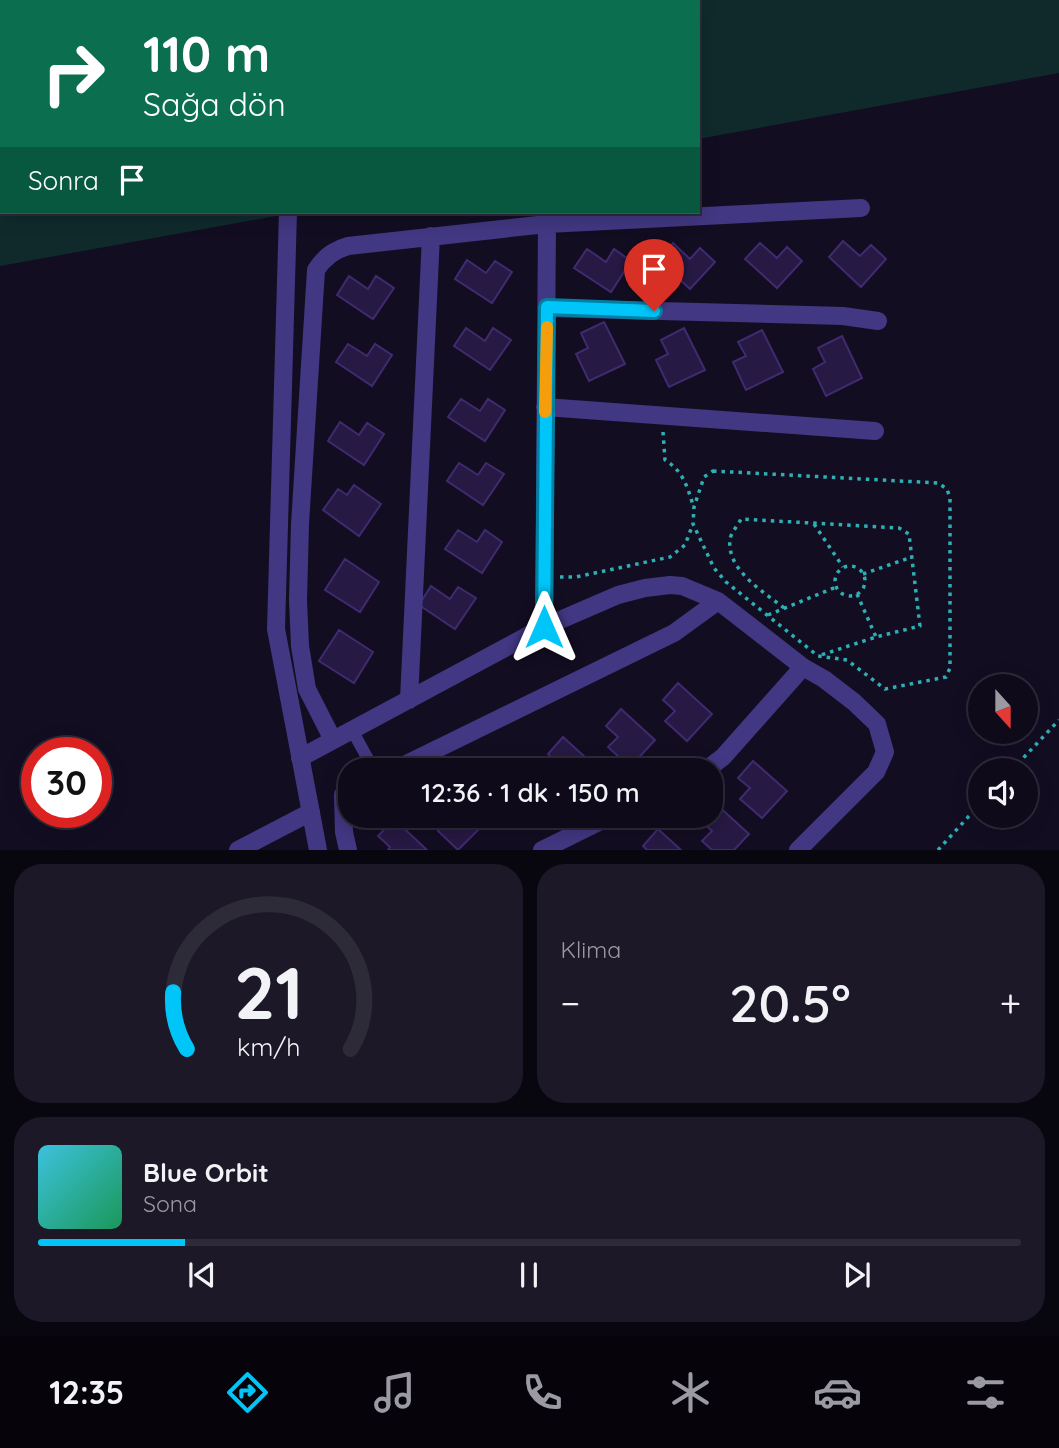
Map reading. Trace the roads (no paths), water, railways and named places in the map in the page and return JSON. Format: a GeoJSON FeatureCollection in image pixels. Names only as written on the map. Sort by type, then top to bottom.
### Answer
{"type":"FeatureCollection","features":[{"type":"Feature","properties":{"kind":"street"},"geometry":{"type":"LineString","coordinates":[[333,740],[307,689],[300,646],[298,600],[300,511],[316,270],[325,258],[339,248],[547,224],[861,208]]}},
{"type":"Feature","properties":{"kind":"street"},"geometry":{"type":"LineString","coordinates":[[288,214],[276,629],[318,849]]}},
{"type":"Feature","properties":{"kind":"street"},"geometry":{"type":"LineString","coordinates":[[544,627],[547,224]]}},
{"type":"Feature","properties":{"kind":"street"},"geometry":{"type":"LineString","coordinates":[[409,700],[431,236]]}},
{"type":"Feature","properties":{"kind":"street"},"geometry":{"type":"LineString","coordinates":[[547,307],[843,316],[878,321]]}},
{"type":"Feature","properties":{"kind":"street"},"geometry":{"type":"LineString","coordinates":[[545,407],[875,431]]}},
{"type":"Feature","properties":{"kind":"street"},"geometry":{"type":"LineString","coordinates":[[300,758],[544,627],[618,595],[652,587],[682,586],[718,601],[803,667],[844,694],[877,724],[885,752],[876,772],[798,849]]}},
{"type":"Feature","properties":{"kind":"street"},"geometry":{"type":"LineString","coordinates":[[419,758],[674,633],[718,601]]}},
{"type":"Feature","properties":{"kind":"street"},"geometry":{"type":"LineString","coordinates":[[722,758],[803,667]]}},
{"type":"Feature","properties":{"kind":"street"},"geometry":{"type":"LineString","coordinates":[[239,849],[311,812]]}},
{"type":"Feature","properties":{"kind":"street"},"geometry":{"type":"LineString","coordinates":[[344,828],[348,849]]}},
{"type":"Feature","properties":{"kind":"street"},"geometry":{"type":"LineString","coordinates":[[542,849],[586,828]]}},
{"type":"Feature","properties":{"kind":"lane"},"geometry":{"type":"LineString","coordinates":[[352,730],[367,758]]}}]}
